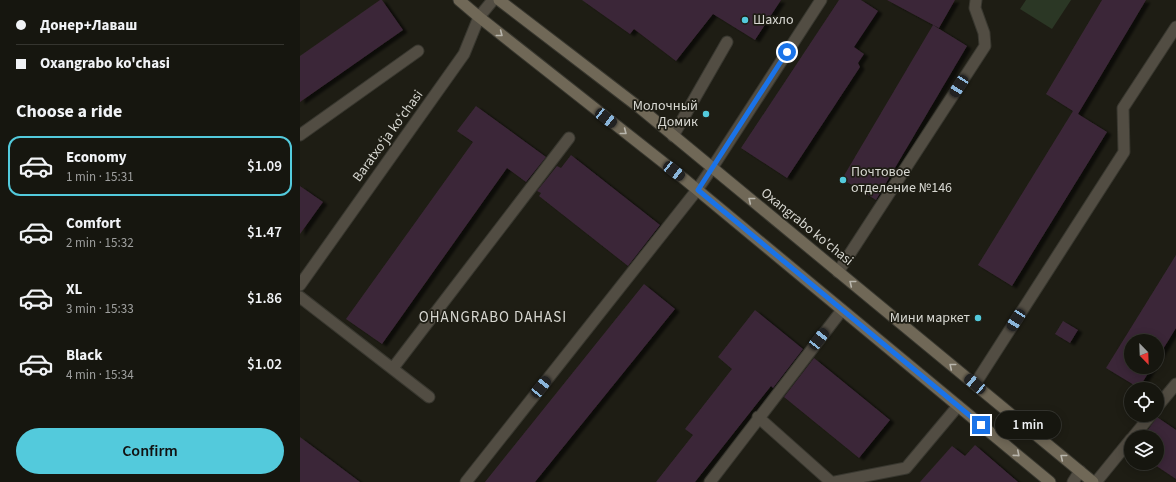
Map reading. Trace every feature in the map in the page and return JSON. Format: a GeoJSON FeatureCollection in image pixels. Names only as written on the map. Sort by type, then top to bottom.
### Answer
{"type":"FeatureCollection","features":[{"type":"Feature","properties":{"kind":"main road"},"geometry":{"type":"LineString","coordinates":[[459,0],[698,190],[1050,482]]}},
{"type":"Feature","properties":{"kind":"main road","name":"Oxangrabo ko'chasi"},"geometry":{"type":"LineString","coordinates":[[499,0],[640,108],[1093,482]]}},
{"type":"Feature","properties":{"kind":"street","name":"Baratxoʻja koʻchasi"},"geometry":{"type":"LineString","coordinates":[[300,285],[464,54],[479,17],[493,0]]}},
{"type":"Feature","properties":{"kind":"street"},"geometry":{"type":"LineString","coordinates":[[466,482],[698,190],[821,0]]}},
{"type":"Feature","properties":{"kind":"street"},"geometry":{"type":"LineString","coordinates":[[838,272],[985,46],[984,33],[975,8],[976,0]]}},
{"type":"Feature","properties":{"kind":"street"},"geometry":{"type":"LineString","coordinates":[[975,384],[1124,152],[1123,108],[1176,26]]}},
{"type":"Feature","properties":{"kind":"street"},"geometry":{"type":"LineString","coordinates":[[673,136],[727,42]]}},
{"type":"Feature","properties":{"kind":"street"},"geometry":{"type":"LineString","coordinates":[[300,134],[418,51]]}},
{"type":"Feature","properties":{"kind":"street"},"geometry":{"type":"LineString","coordinates":[[393,368],[569,138]]}},
{"type":"Feature","properties":{"kind":"street"},"geometry":{"type":"LineString","coordinates":[[300,297],[429,397]]}},
{"type":"Feature","properties":{"kind":"street"},"geometry":{"type":"LineString","coordinates":[[710,482],[842,310]]}},
{"type":"Feature","properties":{"kind":"street"},"geometry":{"type":"LineString","coordinates":[[1164,399],[1176,384]]}},
{"type":"Feature","properties":{"kind":"street"},"geometry":{"type":"LineString","coordinates":[[835,482],[906,468],[958,406]]}},
{"type":"Feature","properties":{"kind":"street"},"geometry":{"type":"LineString","coordinates":[[758,418],[831,482]]}},
{"type":"Feature","properties":{"kind":"street"},"geometry":{"type":"LineString","coordinates":[[1139,430],[1145,422]]}},
{"type":"Feature","properties":{"kind":"street"},"geometry":{"type":"LineString","coordinates":[[1096,482],[1124,448]]}},
{"type":"Feature","properties":{"kind":"street"},"geometry":{"type":"LineString","coordinates":[[1073,482],[1080,471]]}},
{"type":"Feature","properties":{"kind":"green space"},"geometry":{"type":"Polygon","coordinates":[[[1026,0],[1071,0],[1052,29],[1020,9],[1026,0]]]}},
{"type":"Feature","properties":{"kind":"building"},"geometry":{"type":"Polygon","coordinates":[[[382,0],[403,30],[300,102],[300,56],[382,0]]]}},
{"type":"Feature","properties":{"kind":"building"},"geometry":{"type":"Polygon","coordinates":[[[582,0],[781,0],[755,40],[713,14],[676,61],[634,29],[630,34],[582,0]]]}},
{"type":"Feature","properties":{"kind":"building"},"geometry":{"type":"Polygon","coordinates":[[[839,0],[861,0],[878,11],[854,47],[864,54],[858,63],[860,67],[787,178],[741,148],[839,0]]]}},
{"type":"Feature","properties":{"kind":"building"},"geometry":{"type":"Polygon","coordinates":[[[887,0],[955,0],[939,28],[887,0]]]}},
{"type":"Feature","properties":{"kind":"building"},"geometry":{"type":"Polygon","coordinates":[[[1102,0],[1146,0],[1078,114],[1107,132],[1012,286],[978,265],[1073,111],[1046,94],[1102,0]]]}},
{"type":"Feature","properties":{"kind":"building"},"geometry":{"type":"Polygon","coordinates":[[[933,25],[967,46],[876,200],[842,179],[933,25]]]}},
{"type":"Feature","properties":{"kind":"building"},"geometry":{"type":"Polygon","coordinates":[[[476,106],[546,157],[526,182],[507,168],[382,344],[346,319],[473,142],[457,131],[476,106]]]}},
{"type":"Feature","properties":{"kind":"building"},"geometry":{"type":"Polygon","coordinates":[[[571,155],[660,225],[628,266],[539,196],[541,193],[537,191],[557,166],[561,168],[571,155]]]}},
{"type":"Feature","properties":{"kind":"building"},"geometry":{"type":"Polygon","coordinates":[[[300,186],[323,202],[300,234],[300,186]]]}},
{"type":"Feature","properties":{"kind":"building"},"geometry":{"type":"Polygon","coordinates":[[[1176,255],[1176,328],[1164,348],[1164,334],[1127,334],[1176,255]]]}},
{"type":"Feature","properties":{"kind":"building"},"geometry":{"type":"Polygon","coordinates":[[[644,284],[675,309],[535,482],[485,482],[644,284]]]}},
{"type":"Feature","properties":{"kind":"building"},"geometry":{"type":"Polygon","coordinates":[[[755,310],[803,349],[773,388],[771,386],[695,482],[656,482],[693,435],[685,429],[732,369],[718,357],[755,310]]]}},
{"type":"Feature","properties":{"kind":"building"},"geometry":{"type":"Polygon","coordinates":[[[1063,321],[1078,330],[1070,343],[1055,334],[1063,321]]]}},
{"type":"Feature","properties":{"kind":"building"},"geometry":{"type":"Polygon","coordinates":[[[1124,339],[1124,374],[1148,374],[1143,382],[1129,382],[1106,368],[1124,339]]]}},
{"type":"Feature","properties":{"kind":"building"},"geometry":{"type":"Polygon","coordinates":[[[814,358],[890,420],[859,458],[784,397],[814,358]]]}},
{"type":"Feature","properties":{"kind":"building"},"geometry":{"type":"Polygon","coordinates":[[[1154,422],[1164,422],[1176,430],[1176,479],[1162,470],[1164,470],[1164,430],[1148,430],[1154,422]]]}},
{"type":"Feature","properties":{"kind":"building"},"geometry":{"type":"Polygon","coordinates":[[[300,437],[360,482],[300,482],[300,437]]]}},
{"type":"Feature","properties":{"kind":"building"},"geometry":{"type":"Polygon","coordinates":[[[975,445],[1018,482],[920,482],[952,446],[965,456],[975,445]]]}},
{"type":"Feature","properties":{"kind":"place","name":"Шахло"},"geometry":{"type":"Point","coordinates":[745,20]}},
{"type":"Feature","properties":{"kind":"place","name":"Молочный Домик"},"geometry":{"type":"Point","coordinates":[706,114]}},
{"type":"Feature","properties":{"kind":"place","name":"Почтовое отделение №146"},"geometry":{"type":"Point","coordinates":[843,180]}},
{"type":"Feature","properties":{"kind":"place","name":"Мини маркет"},"geometry":{"type":"Point","coordinates":[978,318]}},
{"type":"Feature","properties":{"kind":"district","name":"OHANGRABO DAHASI"},"geometry":{"type":"Point","coordinates":[493,317]}},
{"type":"Feature","properties":{"kind":"route"},"geometry":{"type":"LineString","coordinates":[[787,52],[698,190],[981,425]]}}]}
